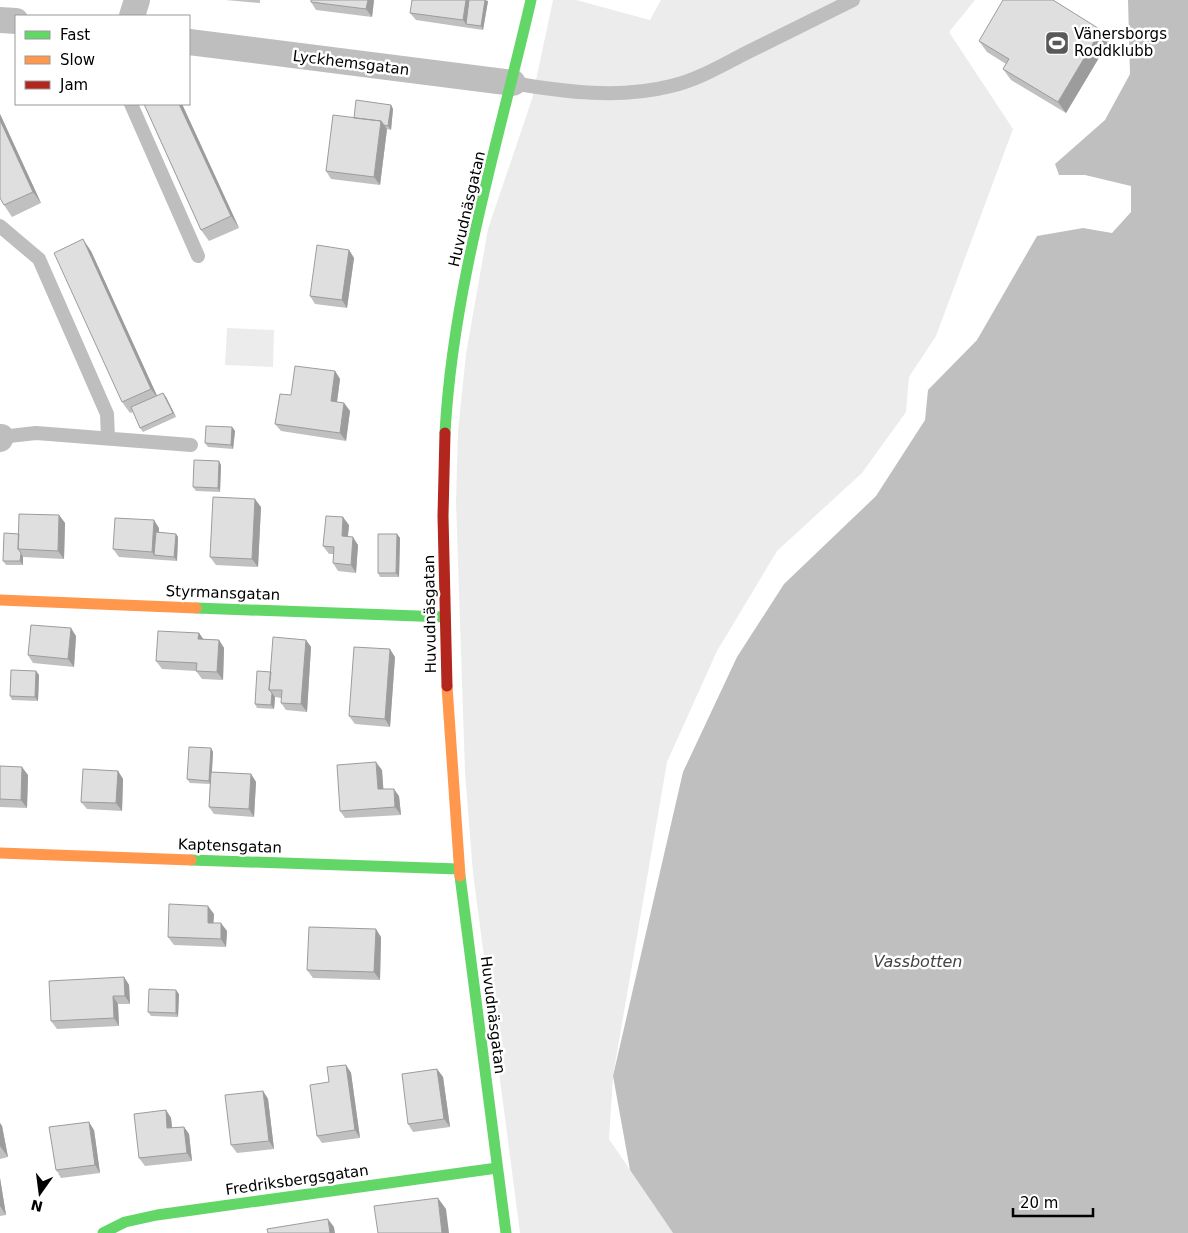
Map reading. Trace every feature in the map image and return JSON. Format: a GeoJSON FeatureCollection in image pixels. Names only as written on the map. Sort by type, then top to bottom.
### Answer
{"type":"FeatureCollection","features":[{"type":"Feature","properties":{"kind":"street"},"geometry":{"type":"LineString","coordinates":[[132,15],[137,0]]}},
{"type":"Feature","properties":{"kind":"street","name":"Huvudnäsgatan"},"geometry":{"type":"LineString","coordinates":[[506,1233],[459,868],[451,773],[443,500],[445,428],[454,352],[476,226],[513,84],[530,0]]}},
{"type":"Feature","properties":{"kind":"street"},"geometry":{"type":"LineString","coordinates":[[0,20],[15,21]]}},
{"type":"Feature","properties":{"kind":"street","name":"Lyckhemsgatan"},"geometry":{"type":"LineString","coordinates":[[190,42],[513,84]]}},
{"type":"Feature","properties":{"kind":"street","name":"Styrmansgatan"},"geometry":{"type":"LineString","coordinates":[[0,600],[445,617]]}},
{"type":"Feature","properties":{"kind":"street","name":"Kaptensgatan"},"geometry":{"type":"LineString","coordinates":[[0,853],[459,868]]}},
{"type":"Feature","properties":{"kind":"street","name":"Fredriksbergsgatan"},"geometry":{"type":"LineString","coordinates":[[103,1233],[125,1222],[157,1215],[497,1168]]}},
{"type":"Feature","properties":{"kind":"lane"},"geometry":{"type":"LineString","coordinates":[[513,84],[596,93],[638,92],[672,86],[706,73],[854,0]]}},
{"type":"Feature","properties":{"kind":"lane"},"geometry":{"type":"LineString","coordinates":[[131,105],[198,256]]}},
{"type":"Feature","properties":{"kind":"lane"},"geometry":{"type":"LineString","coordinates":[[0,226],[40,259],[107,414],[108,438]]}},
{"type":"Feature","properties":{"kind":"lane"},"geometry":{"type":"LineString","coordinates":[[0,438],[36,433],[191,445]]}},
{"type":"Feature","properties":{"kind":"shaded area"},"geometry":{"type":"Polygon","coordinates":[[[553,0],[576,0],[650,20],[661,0],[975,0],[949,32],[1013,129],[936,336],[909,377],[906,412],[862,473],[777,551],[717,651],[667,762],[613,1076],[609,1139],[673,1233],[520,1233],[473,873],[465,772],[456,502],[458,431],[466,354],[488,229],[532,99],[553,0]]]}},
{"type":"Feature","properties":{"kind":"shaded area"},"geometry":{"type":"Polygon","coordinates":[[[227,328],[274,330],[273,367],[225,365],[227,328]]]}},
{"type":"Feature","properties":{"kind":"water","name":"Vassbotten"},"geometry":{"type":"Polygon","coordinates":[[[1128,0],[1188,0],[1188,1233],[673,1233],[630,1170],[613,1076],[683,772],[737,657],[784,584],[876,496],[925,420],[928,390],[977,340],[1037,236],[1083,228],[1112,233],[1131,212],[1131,186],[1085,175],[1059,175],[1055,164],[1105,120],[1130,74],[1128,0]]]}},
{"type":"Feature","properties":{"kind":"building"},"geometry":{"type":"Polygon","coordinates":[[[311,0],[368,0],[366,9],[311,2],[311,0]]]}},
{"type":"Feature","properties":{"kind":"building"},"geometry":{"type":"Polygon","coordinates":[[[412,0],[466,0],[463,20],[410,13],[412,0]]]}},
{"type":"Feature","properties":{"kind":"building"},"geometry":{"type":"Polygon","coordinates":[[[469,0],[485,0],[481,26],[466,24],[469,0]]]}},
{"type":"Feature","properties":{"kind":"building"},"geometry":{"type":"Polygon","coordinates":[[[1003,0],[1053,0],[1101,30],[1058,102],[1003,69],[1009,59],[979,41],[1003,0]]]}},
{"type":"Feature","properties":{"kind":"building"},"geometry":{"type":"Polygon","coordinates":[[[356,100],[391,105],[388,126],[384,125],[381,121],[354,118],[356,100]]]}},
{"type":"Feature","properties":{"kind":"building"},"geometry":{"type":"Polygon","coordinates":[[[144,105],[179,105],[231,216],[201,230],[144,105]]]}},
{"type":"Feature","properties":{"kind":"building"},"geometry":{"type":"Polygon","coordinates":[[[333,115],[381,121],[374,177],[326,171],[333,115]]]}},
{"type":"Feature","properties":{"kind":"building"},"geometry":{"type":"Polygon","coordinates":[[[0,120],[33,192],[4,205],[0,198],[0,120]]]}},
{"type":"Feature","properties":{"kind":"building"},"geometry":{"type":"Polygon","coordinates":[[[83,239],[151,389],[122,402],[54,253],[83,239]]]}},
{"type":"Feature","properties":{"kind":"building"},"geometry":{"type":"Polygon","coordinates":[[[317,245],[349,250],[342,300],[310,296],[317,245]]]}},
{"type":"Feature","properties":{"kind":"building"},"geometry":{"type":"Polygon","coordinates":[[[295,366],[335,371],[331,401],[344,403],[340,433],[275,424],[280,394],[291,395],[295,366]]]}},
{"type":"Feature","properties":{"kind":"building"},"geometry":{"type":"Polygon","coordinates":[[[163,393],[173,413],[140,428],[131,407],[163,393]]]}},
{"type":"Feature","properties":{"kind":"building"},"geometry":{"type":"Polygon","coordinates":[[[206,426],[232,427],[231,445],[205,443],[206,426]]]}},
{"type":"Feature","properties":{"kind":"building"},"geometry":{"type":"Polygon","coordinates":[[[194,460],[219,461],[218,488],[193,487],[194,460]]]}},
{"type":"Feature","properties":{"kind":"building"},"geometry":{"type":"Polygon","coordinates":[[[213,497],[255,499],[252,559],[210,557],[213,497]]]}},
{"type":"Feature","properties":{"kind":"building"},"geometry":{"type":"Polygon","coordinates":[[[19,514],[59,515],[58,551],[18,549],[19,514]]]}},
{"type":"Feature","properties":{"kind":"building"},"geometry":{"type":"Polygon","coordinates":[[[326,516],[343,517],[342,536],[353,537],[351,565],[333,563],[334,547],[323,546],[326,516]]]}},
{"type":"Feature","properties":{"kind":"building"},"geometry":{"type":"Polygon","coordinates":[[[115,518],[154,520],[152,552],[113,549],[115,518]]]}},
{"type":"Feature","properties":{"kind":"building"},"geometry":{"type":"Polygon","coordinates":[[[156,532],[176,534],[174,557],[154,555],[156,532]]]}},
{"type":"Feature","properties":{"kind":"building"},"geometry":{"type":"Polygon","coordinates":[[[4,533],[19,534],[18,549],[21,553],[20,561],[3,561],[4,533]]]}},
{"type":"Feature","properties":{"kind":"building"},"geometry":{"type":"Polygon","coordinates":[[[378,534],[397,534],[396,573],[378,573],[378,534]]]}},
{"type":"Feature","properties":{"kind":"building"},"geometry":{"type":"Polygon","coordinates":[[[31,625],[71,628],[68,659],[28,655],[31,625]]]}},
{"type":"Feature","properties":{"kind":"building"},"geometry":{"type":"Polygon","coordinates":[[[158,631],[199,633],[198,639],[219,640],[217,672],[196,671],[197,663],[156,661],[158,631]]]}},
{"type":"Feature","properties":{"kind":"building"},"geometry":{"type":"Polygon","coordinates":[[[273,637],[306,640],[301,704],[281,703],[282,690],[269,690],[273,637]]]}},
{"type":"Feature","properties":{"kind":"building"},"geometry":{"type":"Polygon","coordinates":[[[354,647],[390,649],[385,719],[349,716],[354,647]]]}},
{"type":"Feature","properties":{"kind":"building"},"geometry":{"type":"Polygon","coordinates":[[[11,670],[36,671],[35,697],[10,696],[11,670]]]}},
{"type":"Feature","properties":{"kind":"building"},"geometry":{"type":"Polygon","coordinates":[[[257,671],[271,672],[269,690],[272,693],[271,705],[255,704],[257,671]]]}},
{"type":"Feature","properties":{"kind":"building"},"geometry":{"type":"Polygon","coordinates":[[[189,747],[211,748],[209,781],[187,779],[189,747]]]}},
{"type":"Feature","properties":{"kind":"building"},"geometry":{"type":"Polygon","coordinates":[[[376,762],[378,789],[394,789],[395,807],[340,811],[337,765],[376,762]]]}},
{"type":"Feature","properties":{"kind":"building"},"geometry":{"type":"Polygon","coordinates":[[[0,766],[22,767],[21,800],[0,799],[0,766]]]}},
{"type":"Feature","properties":{"kind":"building"},"geometry":{"type":"Polygon","coordinates":[[[83,769],[118,771],[116,803],[81,802],[83,769]]]}},
{"type":"Feature","properties":{"kind":"building"},"geometry":{"type":"Polygon","coordinates":[[[211,772],[251,774],[249,809],[209,807],[211,772]]]}},
{"type":"Feature","properties":{"kind":"building"},"geometry":{"type":"Polygon","coordinates":[[[169,904],[208,906],[208,923],[221,923],[221,939],[168,937],[169,904]]]}},
{"type":"Feature","properties":{"kind":"building"},"geometry":{"type":"Polygon","coordinates":[[[309,927],[376,929],[374,972],[307,970],[309,927]]]}},
{"type":"Feature","properties":{"kind":"building"},"geometry":{"type":"Polygon","coordinates":[[[124,977],[125,996],[113,996],[114,1018],[51,1021],[49,981],[124,977]]]}},
{"type":"Feature","properties":{"kind":"building"},"geometry":{"type":"Polygon","coordinates":[[[149,989],[176,990],[176,1013],[148,1012],[149,989]]]}},
{"type":"Feature","properties":{"kind":"building"},"geometry":{"type":"Polygon","coordinates":[[[346,1065],[355,1130],[317,1136],[310,1085],[329,1082],[327,1067],[346,1065]]]}},
{"type":"Feature","properties":{"kind":"building"},"geometry":{"type":"Polygon","coordinates":[[[437,1069],[444,1119],[408,1124],[402,1074],[437,1069]]]}},
{"type":"Feature","properties":{"kind":"building"},"geometry":{"type":"Polygon","coordinates":[[[263,1091],[269,1141],[231,1145],[225,1095],[263,1091]]]}},
{"type":"Feature","properties":{"kind":"building"},"geometry":{"type":"Polygon","coordinates":[[[166,1110],[167,1128],[184,1127],[187,1153],[139,1158],[134,1114],[166,1110]]]}},
{"type":"Feature","properties":{"kind":"building"},"geometry":{"type":"Polygon","coordinates":[[[89,1122],[95,1165],[56,1170],[49,1127],[89,1122]]]}},
{"type":"Feature","properties":{"kind":"building"},"geometry":{"type":"Polygon","coordinates":[[[438,1198],[442,1233],[378,1233],[374,1206],[438,1198]]]}},
{"type":"Feature","properties":{"kind":"building"},"geometry":{"type":"Polygon","coordinates":[[[328,1219],[330,1233],[268,1233],[267,1229],[328,1219]]]}},
{"type":"Feature","properties":{"kind":"traffic: fast"},"geometry":{"type":"LineString","coordinates":[[445,433],[457,323],[467,269],[491,161],[531,0]]}},
{"type":"Feature","properties":{"kind":"traffic: fast"},"geometry":{"type":"LineString","coordinates":[[196,608],[445,617]]}},
{"type":"Feature","properties":{"kind":"traffic: fast"},"geometry":{"type":"LineString","coordinates":[[191,860],[459,869]]}},
{"type":"Feature","properties":{"kind":"traffic: fast"},"geometry":{"type":"LineString","coordinates":[[460,876],[506,1233]]}},
{"type":"Feature","properties":{"kind":"traffic: fast"},"geometry":{"type":"LineString","coordinates":[[103,1233],[125,1222],[157,1215],[497,1168]]}},
{"type":"Feature","properties":{"kind":"traffic: slow"},"geometry":{"type":"LineString","coordinates":[[0,600],[196,608]]}},
{"type":"Feature","properties":{"kind":"traffic: slow"},"geometry":{"type":"LineString","coordinates":[[447,686],[460,876]]}},
{"type":"Feature","properties":{"kind":"traffic: slow"},"geometry":{"type":"LineString","coordinates":[[0,853],[191,860]]}},
{"type":"Feature","properties":{"kind":"traffic: jam"},"geometry":{"type":"LineString","coordinates":[[445,433],[443,516],[447,686]]}},
{"type":"Feature","properties":{"kind":"place","name":"Vänersborgs Roddklubb"},"geometry":{"type":"Point","coordinates":[1057,43]}}]}
